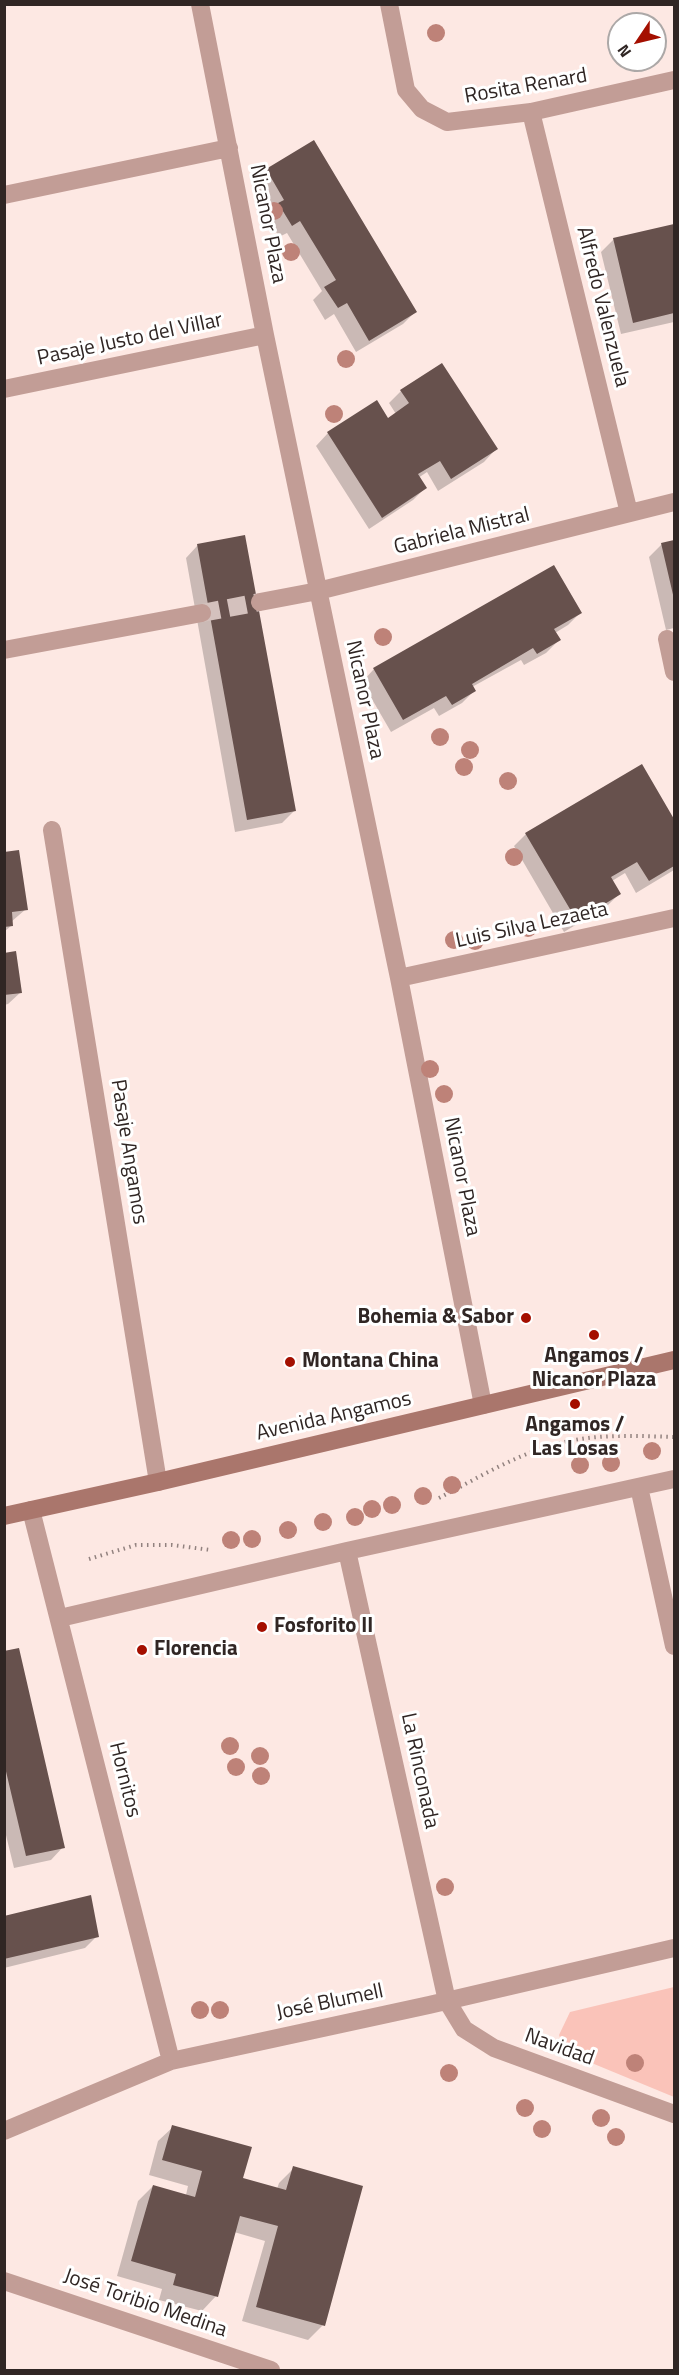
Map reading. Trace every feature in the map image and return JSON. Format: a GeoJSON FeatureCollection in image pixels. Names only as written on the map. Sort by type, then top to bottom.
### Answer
{"type":"FeatureCollection","features":[{"type":"Feature","properties":{"kind":"main road","name":"Avenida Angamos"},"geometry":{"type":"LineString","coordinates":[[7,1516],[675,1360]]}},
{"type":"Feature","properties":{"kind":"street","name":"Nicanor Plaza"},"geometry":{"type":"LineString","coordinates":[[200,4],[265,335],[399,978],[483,1405]]}},
{"type":"Feature","properties":{"kind":"street","name":"Rosita Renard"},"geometry":{"type":"LineString","coordinates":[[389,4],[406,90],[422,109],[447,122],[531,112],[675,80]]}},
{"type":"Feature","properties":{"kind":"street","name":"Alfredo Valenzuela"},"geometry":{"type":"LineString","coordinates":[[531,112],[629,513]]}},
{"type":"Feature","properties":{"kind":"street"},"geometry":{"type":"LineString","coordinates":[[4,195],[229,148]]}},
{"type":"Feature","properties":{"kind":"street","name":"Pasaje Justo del Villar"},"geometry":{"type":"LineString","coordinates":[[4,388],[265,335]]}},
{"type":"Feature","properties":{"kind":"street","name":"Gabriela Mistral"},"geometry":{"type":"LineString","coordinates":[[260,602],[318,591],[675,502]]}},
{"type":"Feature","properties":{"kind":"street"},"geometry":{"type":"LineString","coordinates":[[4,650],[202,613]]}},
{"type":"Feature","properties":{"kind":"street"},"geometry":{"type":"LineString","coordinates":[[667,639],[675,672]]}},
{"type":"Feature","properties":{"kind":"street","name":"Pasaje Angamos"},"geometry":{"type":"LineString","coordinates":[[52,830],[158,1482]]}},
{"type":"Feature","properties":{"kind":"street","name":"Luis Silva Lezaeta"},"geometry":{"type":"LineString","coordinates":[[399,978],[675,918]]}},
{"type":"Feature","properties":{"kind":"street"},"geometry":{"type":"LineString","coordinates":[[60,1618],[347,1551],[675,1479]]}},
{"type":"Feature","properties":{"kind":"street"},"geometry":{"type":"LineString","coordinates":[[639,1487],[675,1646]]}},
{"type":"Feature","properties":{"kind":"street","name":"Hornitos"},"geometry":{"type":"LineString","coordinates":[[31,1510],[171,2061]]}},
{"type":"Feature","properties":{"kind":"street","name":"La Rinconada"},"geometry":{"type":"LineString","coordinates":[[347,1551],[447,2001]]}},
{"type":"Feature","properties":{"kind":"street","name":"José Blumell"},"geometry":{"type":"LineString","coordinates":[[4,2131],[171,2061],[447,2001],[675,1948]]}},
{"type":"Feature","properties":{"kind":"street","name":"Navidad"},"geometry":{"type":"LineString","coordinates":[[447,2001],[464,2029],[494,2048],[675,2114]]}},
{"type":"Feature","properties":{"kind":"street","name":"José Toribio Medina"},"geometry":{"type":"LineString","coordinates":[[4,2281],[271,2370]]}},
{"type":"Feature","properties":{"kind":"path"},"geometry":{"type":"LineString","coordinates":[[429,1503],[519,1458],[569,1441],[633,1436],[675,1437]]}},
{"type":"Feature","properties":{"kind":"path"},"geometry":{"type":"LineString","coordinates":[[89,1559],[135,1545],[172,1545],[219,1552]]}},
{"type":"Feature","properties":{"kind":"shaded area"},"geometry":{"type":"Polygon","coordinates":[[[674,1987],[674,2097],[565,2052],[559,2035],[570,2012],[674,1987]]]}},
{"type":"Feature","properties":{"kind":"building"},"geometry":{"type":"Polygon","coordinates":[[[314,140],[417,312],[369,341],[347,303],[338,308],[324,287],[336,280],[300,221],[292,226],[278,203],[284,200],[266,169],[314,140]]]}},
{"type":"Feature","properties":{"kind":"building"},"geometry":{"type":"Polygon","coordinates":[[[674,224],[674,313],[633,323],[613,238],[674,224]]]}},
{"type":"Feature","properties":{"kind":"building"},"geometry":{"type":"Polygon","coordinates":[[[442,363],[498,449],[451,479],[440,461],[418,474],[427,488],[382,518],[327,432],[377,400],[388,418],[409,403],[400,390],[442,363]]]}},
{"type":"Feature","properties":{"kind":"building"},"geometry":{"type":"Polygon","coordinates":[[[245,535],[296,811],[247,820],[197,544],[245,535]]]}},
{"type":"Feature","properties":{"kind":"building"},"geometry":{"type":"Polygon","coordinates":[[[674,540],[674,599],[661,543],[674,540]]]}},
{"type":"Feature","properties":{"kind":"building"},"geometry":{"type":"Polygon","coordinates":[[[554,565],[582,613],[554,629],[561,640],[537,654],[533,648],[472,684],[476,691],[452,705],[446,696],[403,720],[373,668],[554,565]]]}},
{"type":"Feature","properties":{"kind":"building"},"geometry":{"type":"Polygon","coordinates":[[[642,764],[674,819],[674,866],[649,881],[637,862],[611,877],[621,894],[577,921],[525,833],[642,764]]]}},
{"type":"Feature","properties":{"kind":"building"},"geometry":{"type":"Polygon","coordinates":[[[19,850],[28,910],[12,912],[13,926],[4,927],[4,852],[19,850]]]}},
{"type":"Feature","properties":{"kind":"building"},"geometry":{"type":"Polygon","coordinates":[[[16,951],[22,993],[4,995],[4,953],[16,951]]]}},
{"type":"Feature","properties":{"kind":"building"},"geometry":{"type":"Polygon","coordinates":[[[19,1648],[65,1848],[26,1856],[4,1763],[4,1651],[19,1648]]]}},
{"type":"Feature","properties":{"kind":"building"},"geometry":{"type":"Polygon","coordinates":[[[91,1895],[99,1937],[4,1959],[4,1916],[91,1895]]]}},
{"type":"Feature","properties":{"kind":"building"},"geometry":{"type":"Polygon","coordinates":[[[172,2125],[252,2147],[243,2178],[286,2190],[293,2166],[363,2186],[325,2326],[256,2307],[278,2226],[240,2216],[218,2297],[173,2285],[176,2274],[131,2261],[153,2185],[195,2197],[202,2171],[162,2160],[172,2125]]]}},
{"type":"Feature","properties":{"kind":"tunnel"},"geometry":{"type":"LineString","coordinates":[[202,613],[260,602]]}},
{"type":"Feature","properties":{"kind":"place","name":"Bohemia & Sabor"},"geometry":{"type":"Point","coordinates":[526,1318]}},
{"type":"Feature","properties":{"kind":"place","name":"Angamos / Nicanor Plaza"},"geometry":{"type":"Point","coordinates":[594,1335]}},
{"type":"Feature","properties":{"kind":"place","name":"Montana China"},"geometry":{"type":"Point","coordinates":[290,1362]}},
{"type":"Feature","properties":{"kind":"place","name":"Angamos / Las Losas"},"geometry":{"type":"Point","coordinates":[575,1404]}},
{"type":"Feature","properties":{"kind":"place","name":"Fosforito II"},"geometry":{"type":"Point","coordinates":[262,1627]}},
{"type":"Feature","properties":{"kind":"place","name":"Florencia"},"geometry":{"type":"Point","coordinates":[142,1650]}}]}
